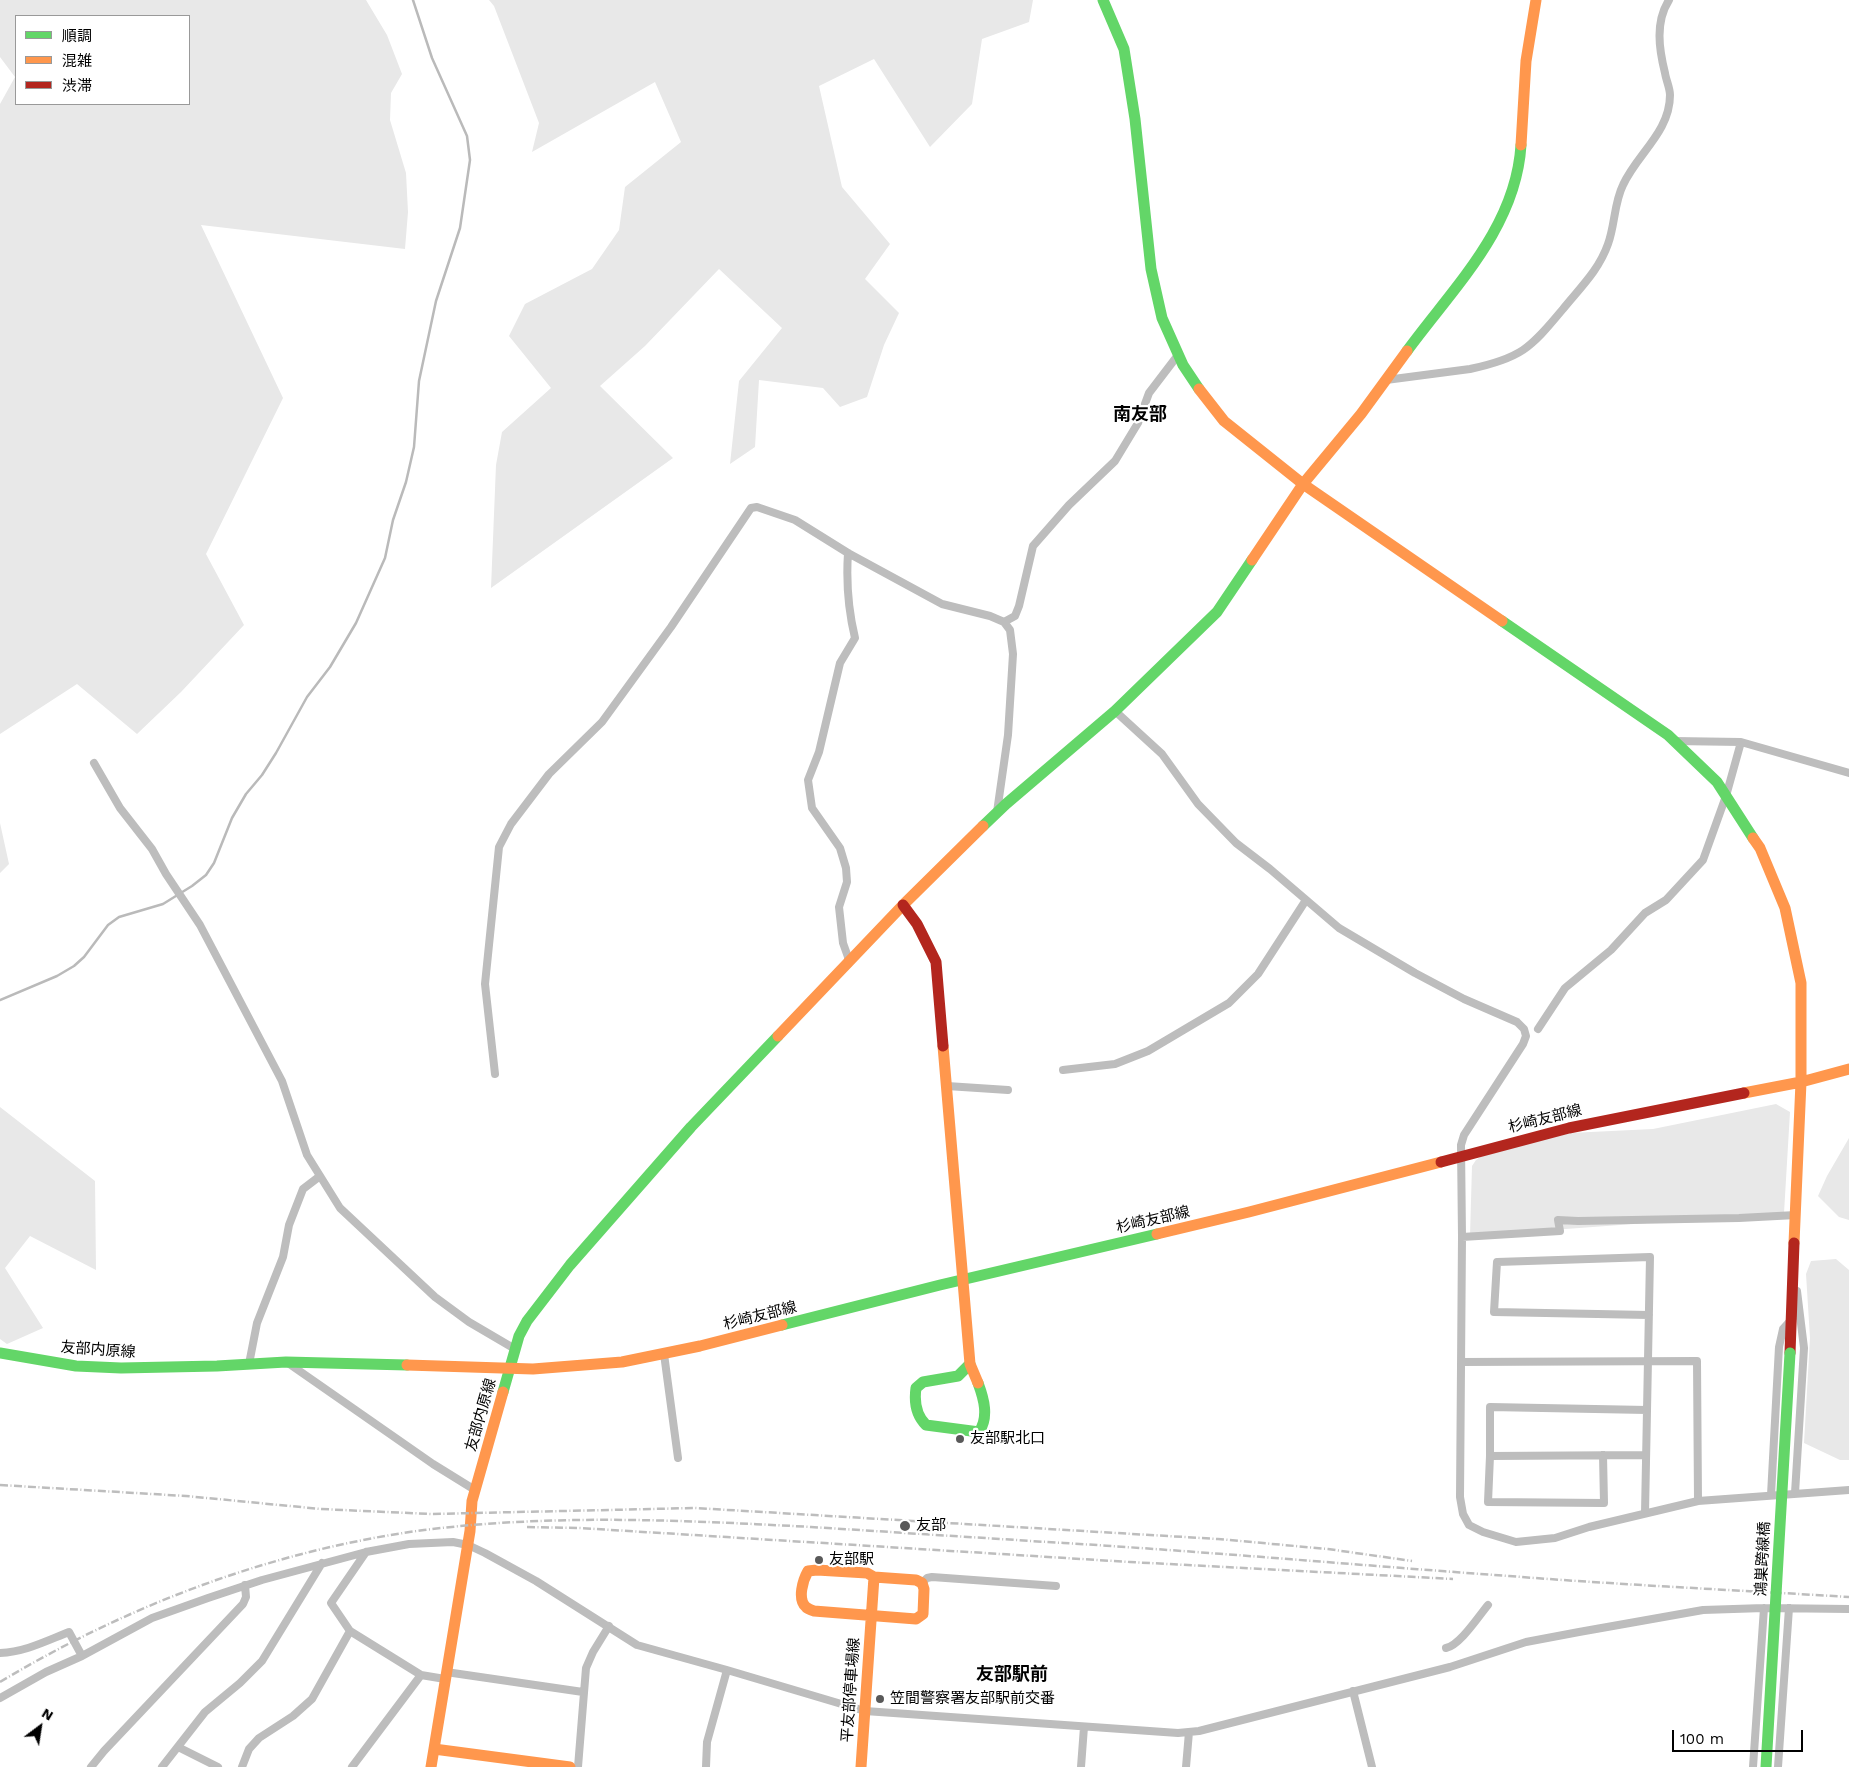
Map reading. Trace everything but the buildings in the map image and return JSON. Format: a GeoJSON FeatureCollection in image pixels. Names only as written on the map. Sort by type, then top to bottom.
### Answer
{"type":"FeatureCollection","features":[{"type":"Feature","properties":{"kind":"street"},"geometry":{"type":"LineString","coordinates":[[1103,0],[1124,49],[1135,119],[1151,269],[1162,318],[1178,355],[1200,392],[1224,421],[1303,484],[1668,735],[1717,782],[1760,848],[1784,908],[1801,983],[1801,1082],[1792,1319],[1783,1328],[1779,1347],[1771,1495]]}},
{"type":"Feature","properties":{"kind":"street"},"geometry":{"type":"LineString","coordinates":[[509,1369],[527,1321],[595,1235],[691,1127],[903,905],[997,812],[1115,711],[1217,612],[1303,484],[1362,414],[1483,253],[1505,212],[1520,166],[1526,61],[1536,0]]}},
{"type":"Feature","properties":{"kind":"street"},"geometry":{"type":"LineString","coordinates":[[1386,380],[1470,369],[1499,362],[1513,356],[1533,342],[1551,324],[1598,267],[1608,244],[1622,186],[1634,164],[1662,129],[1668,107],[1671,95],[1658,30],[1661,17],[1670,0]]}},
{"type":"Feature","properties":{"kind":"street"},"geometry":{"type":"LineString","coordinates":[[1004,622],[1015,616],[1033,546],[1069,505],[1115,461],[1138,424],[1149,393],[1178,355]]}},
{"type":"Feature","properties":{"kind":"street"},"geometry":{"type":"LineString","coordinates":[[495,1074],[485,984],[499,847],[511,824],[549,774],[602,722],[672,627],[751,508],[757,507],[795,520],[848,553],[942,604],[990,616],[1004,622],[1010,630],[1013,654],[1008,735],[997,812]]}},
{"type":"Feature","properties":{"kind":"street"},"geometry":{"type":"LineString","coordinates":[[848,553],[847,592],[854,638],[840,663],[819,752],[808,780],[812,808],[840,848],[846,868],[847,882],[838,907],[848,964]]}},
{"type":"Feature","properties":{"kind":"street"},"geometry":{"type":"LineString","coordinates":[[1115,711],[1162,754],[1198,804],[1236,843],[1270,869],[1339,928],[1415,973],[1464,999],[1517,1022],[1524,1029],[1526,1036],[1523,1044],[1464,1135],[1461,1145],[1460,1497],[1469,1525],[1483,1532],[1516,1542],[1555,1538],[1589,1527],[1698,1501],[1849,1490]]}},
{"type":"Feature","properties":{"kind":"street"},"geometry":{"type":"LineString","coordinates":[[1674,741],[1741,742],[1849,773]]}},
{"type":"Feature","properties":{"kind":"street"},"geometry":{"type":"LineString","coordinates":[[1538,1029],[1565,988],[1610,950],[1645,913],[1666,900],[1703,860],[1726,796],[1741,742]]}},
{"type":"Feature","properties":{"kind":"street"},"geometry":{"type":"LineString","coordinates":[[94,763],[120,808],[152,849],[166,874],[200,925],[282,1081],[307,1154],[340,1208],[435,1297],[469,1322],[515,1349]]}},
{"type":"Feature","properties":{"kind":"street"},"geometry":{"type":"LineString","coordinates":[[1063,1070],[1115,1064],[1148,1051],[1229,1003],[1258,974],[1306,900]]}},
{"type":"Feature","properties":{"kind":"street"},"geometry":{"type":"LineString","coordinates":[[903,905],[917,924],[936,962],[970,1364],[977,1381],[985,1416],[985,1423],[979,1432],[926,1425],[921,1421],[917,1412],[916,1388],[923,1382],[958,1376],[977,1381]]}},
{"type":"Feature","properties":{"kind":"street","name":"杉崎友部線"},"geometry":{"type":"LineString","coordinates":[[509,1369],[603,1363],[664,1354],[1249,1212],[1570,1128],[1801,1082],[1849,1069]]}},
{"type":"Feature","properties":{"kind":"street"},"geometry":{"type":"LineString","coordinates":[[947,1086],[1008,1090]]}},
{"type":"Feature","properties":{"kind":"street"},"geometry":{"type":"LineString","coordinates":[[249,1364],[257,1323],[283,1256],[290,1225],[303,1188],[320,1176]]}},
{"type":"Feature","properties":{"kind":"street"},"geometry":{"type":"LineString","coordinates":[[1462,1237],[1560,1231],[1558,1220],[1738,1218],[1796,1215]]}},
{"type":"Feature","properties":{"kind":"street"},"geometry":{"type":"LineString","coordinates":[[1645,1513],[1649,1316],[1650,1256],[1497,1262],[1494,1312],[1649,1316]]}},
{"type":"Feature","properties":{"kind":"street"},"geometry":{"type":"LineString","coordinates":[[1794,1267],[1804,1348],[1796,1494]]}},
{"type":"Feature","properties":{"kind":"street","name":"鴻巣跨線橋"},"geometry":{"type":"LineString","coordinates":[[1766,1767],[1792,1319]]}},
{"type":"Feature","properties":{"kind":"street","name":"友部内原線"},"geometry":{"type":"LineString","coordinates":[[0,1353],[76,1366],[100,1368],[286,1362],[509,1369],[472,1501],[468,1544],[431,1767]]}},
{"type":"Feature","properties":{"kind":"street"},"geometry":{"type":"LineString","coordinates":[[664,1354],[678,1458]]}},
{"type":"Feature","properties":{"kind":"street"},"geometry":{"type":"LineString","coordinates":[[1461,1362],[1697,1360],[1698,1501]]}},
{"type":"Feature","properties":{"kind":"street"},"geometry":{"type":"LineString","coordinates":[[286,1362],[433,1464],[475,1490]]}},
{"type":"Feature","properties":{"kind":"street"},"geometry":{"type":"LineString","coordinates":[[958,1376],[970,1364]]}},
{"type":"Feature","properties":{"kind":"street"},"geometry":{"type":"LineString","coordinates":[[1603,1455],[1604,1503],[1488,1502],[1490,1408],[1647,1410]]}},
{"type":"Feature","properties":{"kind":"street"},"geometry":{"type":"LineString","coordinates":[[1490,1456],[1646,1455]]}},
{"type":"Feature","properties":{"kind":"street"},"geometry":{"type":"LineString","coordinates":[[0,1698],[46,1672],[82,1656],[152,1618],[245,1585],[322,1563],[409,1544],[454,1542],[468,1544],[536,1581],[637,1645],[865,1711],[1084,1727],[1189,1732],[1450,1667],[1526,1642],[1703,1610],[1849,1608]]}},
{"type":"Feature","properties":{"kind":"street"},"geometry":{"type":"LineString","coordinates":[[366,1552],[331,1603],[350,1631],[421,1675],[446,1676],[583,1692]]}},
{"type":"Feature","properties":{"kind":"street"},"geometry":{"type":"LineString","coordinates":[[162,1767],[205,1712],[240,1683],[262,1661],[322,1563]]}},
{"type":"Feature","properties":{"kind":"street"},"geometry":{"type":"LineString","coordinates":[[808,1571],[867,1573],[874,1577],[916,1580],[922,1583],[924,1588],[923,1614],[916,1619],[810,1609],[802,1600],[803,1578],[808,1571]]}},
{"type":"Feature","properties":{"kind":"street","name":"平友部停車場線"},"geometry":{"type":"LineString","coordinates":[[861,1767],[874,1577]]}},
{"type":"Feature","properties":{"kind":"street"},"geometry":{"type":"LineString","coordinates":[[922,1583],[927,1578],[932,1578],[1056,1586]]}},
{"type":"Feature","properties":{"kind":"street"},"geometry":{"type":"LineString","coordinates":[[92,1767],[111,1744],[243,1604],[246,1596],[245,1585]]}},
{"type":"Feature","properties":{"kind":"street"},"geometry":{"type":"LineString","coordinates":[[1446,1648],[1458,1641],[1488,1605]]}},
{"type":"Feature","properties":{"kind":"street"},"geometry":{"type":"LineString","coordinates":[[1753,1767],[1764,1608]]}},
{"type":"Feature","properties":{"kind":"street"},"geometry":{"type":"LineString","coordinates":[[1778,1767],[1789,1608]]}},
{"type":"Feature","properties":{"kind":"street"},"geometry":{"type":"LineString","coordinates":[[578,1767],[583,1692],[588,1660],[609,1626]]}},
{"type":"Feature","properties":{"kind":"street"},"geometry":{"type":"LineString","coordinates":[[242,1767],[249,1749],[259,1738],[293,1716],[312,1699],[350,1631]]}},
{"type":"Feature","properties":{"kind":"street"},"geometry":{"type":"LineString","coordinates":[[0,1653],[32,1648],[69,1632],[82,1656]]}},
{"type":"Feature","properties":{"kind":"street"},"geometry":{"type":"LineString","coordinates":[[706,1767],[707,1742],[727,1670]]}},
{"type":"Feature","properties":{"kind":"street"},"geometry":{"type":"LineString","coordinates":[[352,1767],[421,1675]]}},
{"type":"Feature","properties":{"kind":"street"},"geometry":{"type":"LineString","coordinates":[[1353,1691],[1372,1767]]}},
{"type":"Feature","properties":{"kind":"street"},"geometry":{"type":"LineString","coordinates":[[1081,1767],[1084,1727]]}},
{"type":"Feature","properties":{"kind":"street"},"geometry":{"type":"LineString","coordinates":[[1186,1767],[1189,1732]]}},
{"type":"Feature","properties":{"kind":"street"},"geometry":{"type":"LineString","coordinates":[[178,1747],[218,1767]]}},
{"type":"Feature","properties":{"kind":"street"},"geometry":{"type":"LineString","coordinates":[[434,1749],[570,1767]]}},
{"type":"Feature","properties":{"kind":"shaded area"},"geometry":{"type":"Polygon","coordinates":[[[0,0],[366,0],[387,35],[402,74],[391,93],[390,120],[406,173],[408,212],[405,249],[201,225],[283,398],[206,554],[244,625],[181,692],[137,734],[77,684],[0,734],[0,104],[15,77],[0,57],[0,0]]]}},
{"type":"Feature","properties":{"kind":"shaded area"},"geometry":{"type":"Polygon","coordinates":[[[489,0],[1033,0],[1029,22],[982,39],[972,104],[930,147],[874,59],[819,86],[842,187],[890,244],[865,279],[899,313],[884,345],[867,397],[840,407],[823,388],[759,380],[755,447],[730,464],[739,381],[782,328],[719,269],[645,346],[600,386],[673,458],[491,588],[496,465],[502,432],[551,388],[509,336],[525,304],[592,269],[619,230],[625,187],[681,142],[655,82],[532,152],[539,123],[494,6],[489,0]]]}},
{"type":"Feature","properties":{"kind":"shaded area"},"geometry":{"type":"Polygon","coordinates":[[[0,823],[9,864],[0,873],[0,823]]]}},
{"type":"Feature","properties":{"kind":"shaded area"},"geometry":{"type":"Polygon","coordinates":[[[1776,1104],[1790,1112],[1784,1213],[1470,1236],[1472,1166],[1483,1155],[1570,1133],[1653,1129],[1776,1104]]]}},
{"type":"Feature","properties":{"kind":"shaded area"},"geometry":{"type":"Polygon","coordinates":[[[0,1107],[95,1181],[96,1270],[30,1236],[5,1268],[43,1328],[7,1344],[0,1339],[0,1107]]]}},
{"type":"Feature","properties":{"kind":"shaded area"},"geometry":{"type":"Polygon","coordinates":[[[1849,1138],[1849,1220],[1839,1217],[1818,1196],[1849,1138]]]}},
{"type":"Feature","properties":{"kind":"shaded area"},"geometry":{"type":"Polygon","coordinates":[[[1836,1259],[1849,1270],[1849,1460],[1840,1460],[1804,1443],[1810,1338],[1806,1274],[1811,1261],[1836,1259]]]}},
{"type":"Feature","properties":{"kind":"waterway"},"geometry":{"type":"LineString","coordinates":[[0,1000],[57,976],[74,966],[84,957],[108,925],[119,917],[163,904],[206,875],[214,863],[232,818],[246,794],[262,775],[307,697],[330,667],[356,623],[385,558],[393,520],[406,482],[414,447],[419,381],[436,301],[460,228],[470,160],[467,136],[432,58],[413,0]]}},
{"type":"Feature","properties":{"kind":"railway"},"geometry":{"type":"LineString","coordinates":[[0,1485],[186,1496],[321,1509],[431,1514],[695,1508],[1218,1539],[1328,1549],[1412,1561]]}},
{"type":"Feature","properties":{"kind":"railway"},"geometry":{"type":"LineString","coordinates":[[0,1682],[100,1628],[204,1584],[258,1566],[368,1539],[424,1530],[521,1522],[618,1520],[811,1527],[1162,1550],[1594,1582],[1849,1597]]}},
{"type":"Feature","properties":{"kind":"railway"},"geometry":{"type":"LineString","coordinates":[[527,1527],[580,1528],[1130,1562],[1453,1579]]}},
{"type":"Feature","properties":{"kind":"traffic: fast"},"geometry":{"type":"LineString","coordinates":[[1103,0],[1124,49],[1135,119],[1151,269],[1162,318],[1183,365],[1199,389]]}},
{"type":"Feature","properties":{"kind":"traffic: fast"},"geometry":{"type":"LineString","coordinates":[[1407,351],[1462,280],[1495,230],[1508,203],[1517,175],[1521,145]]}},
{"type":"Feature","properties":{"kind":"traffic: fast"},"geometry":{"type":"LineString","coordinates":[[983,826],[1115,711],[1217,612],[1252,560]]}},
{"type":"Feature","properties":{"kind":"traffic: fast"},"geometry":{"type":"LineString","coordinates":[[1502,621],[1668,735],[1717,782],[1753,838]]}},
{"type":"Feature","properties":{"kind":"traffic: fast"},"geometry":{"type":"LineString","coordinates":[[503,1392],[519,1336],[527,1321],[570,1265],[691,1127],[778,1036]]}},
{"type":"Feature","properties":{"kind":"traffic: fast"},"geometry":{"type":"LineString","coordinates":[[782,1325],[940,1285],[1157,1234]]}},
{"type":"Feature","properties":{"kind":"traffic: fast"},"geometry":{"type":"LineString","coordinates":[[0,1353],[76,1366],[121,1368],[286,1362],[407,1365]]}},
{"type":"Feature","properties":{"kind":"traffic: fast"},"geometry":{"type":"LineString","coordinates":[[1766,1767],[1790,1353]]}},
{"type":"Feature","properties":{"kind":"traffic: fast"},"geometry":{"type":"LineString","coordinates":[[970,1364],[958,1376],[923,1382],[916,1388],[915,1398],[920,1417],[926,1425],[979,1432],[985,1414],[984,1402],[978,1383]]}},
{"type":"Feature","properties":{"kind":"traffic: slow"},"geometry":{"type":"LineString","coordinates":[[1521,145],[1526,61],[1536,0]]}},
{"type":"Feature","properties":{"kind":"traffic: slow"},"geometry":{"type":"LineString","coordinates":[[1252,560],[1303,484],[1361,414],[1407,351]]}},
{"type":"Feature","properties":{"kind":"traffic: slow"},"geometry":{"type":"LineString","coordinates":[[1199,389],[1224,421],[1303,484],[1502,621]]}},
{"type":"Feature","properties":{"kind":"traffic: slow"},"geometry":{"type":"LineString","coordinates":[[778,1036],[903,905],[983,826]]}},
{"type":"Feature","properties":{"kind":"traffic: slow"},"geometry":{"type":"LineString","coordinates":[[1753,838],[1760,848],[1785,908],[1801,983],[1801,1082],[1794,1243]]}},
{"type":"Feature","properties":{"kind":"traffic: slow"},"geometry":{"type":"LineString","coordinates":[[943,1046],[970,1364],[978,1383]]}},
{"type":"Feature","properties":{"kind":"traffic: slow"},"geometry":{"type":"LineString","coordinates":[[1744,1093],[1801,1082],[1849,1069]]}},
{"type":"Feature","properties":{"kind":"traffic: slow"},"geometry":{"type":"LineString","coordinates":[[1157,1234],[1441,1162]]}},
{"type":"Feature","properties":{"kind":"traffic: slow"},"geometry":{"type":"LineString","coordinates":[[407,1365],[533,1369],[622,1362],[700,1346],[782,1325]]}},
{"type":"Feature","properties":{"kind":"traffic: slow"},"geometry":{"type":"LineString","coordinates":[[431,1767],[470,1531],[472,1501],[503,1392]]}},
{"type":"Feature","properties":{"kind":"traffic: slow"},"geometry":{"type":"LineString","coordinates":[[817,1570],[867,1573],[874,1577],[916,1580],[922,1583],[924,1589],[923,1614],[916,1619],[811,1610],[803,1604],[801,1594],[808,1571],[817,1570]]}},
{"type":"Feature","properties":{"kind":"traffic: slow"},"geometry":{"type":"LineString","coordinates":[[861,1767],[874,1577]]}},
{"type":"Feature","properties":{"kind":"traffic: slow"},"geometry":{"type":"LineString","coordinates":[[434,1749],[570,1767]]}},
{"type":"Feature","properties":{"kind":"traffic: jam"},"geometry":{"type":"LineString","coordinates":[[903,905],[917,924],[936,962],[943,1046]]}},
{"type":"Feature","properties":{"kind":"traffic: jam"},"geometry":{"type":"LineString","coordinates":[[1441,1162],[1569,1128],[1744,1093]]}},
{"type":"Feature","properties":{"kind":"traffic: jam"},"geometry":{"type":"LineString","coordinates":[[1790,1353],[1794,1243]]}},
{"type":"Feature","properties":{"kind":"place","name":"友部駅北口"},"geometry":{"type":"Point","coordinates":[960,1439]}},
{"type":"Feature","properties":{"kind":"place","name":"友部"},"geometry":{"type":"Point","coordinates":[905,1526]}},
{"type":"Feature","properties":{"kind":"place","name":"友部駅"},"geometry":{"type":"Point","coordinates":[819,1560]}},
{"type":"Feature","properties":{"kind":"place","name":"笠間警察署友部駅前交番"},"geometry":{"type":"Point","coordinates":[880,1699]}},
{"type":"Feature","properties":{"kind":"district","name":"南友部"},"geometry":{"type":"Point","coordinates":[1140,415]}},
{"type":"Feature","properties":{"kind":"district","name":"友部駅前"},"geometry":{"type":"Point","coordinates":[1012,1675]}}]}
